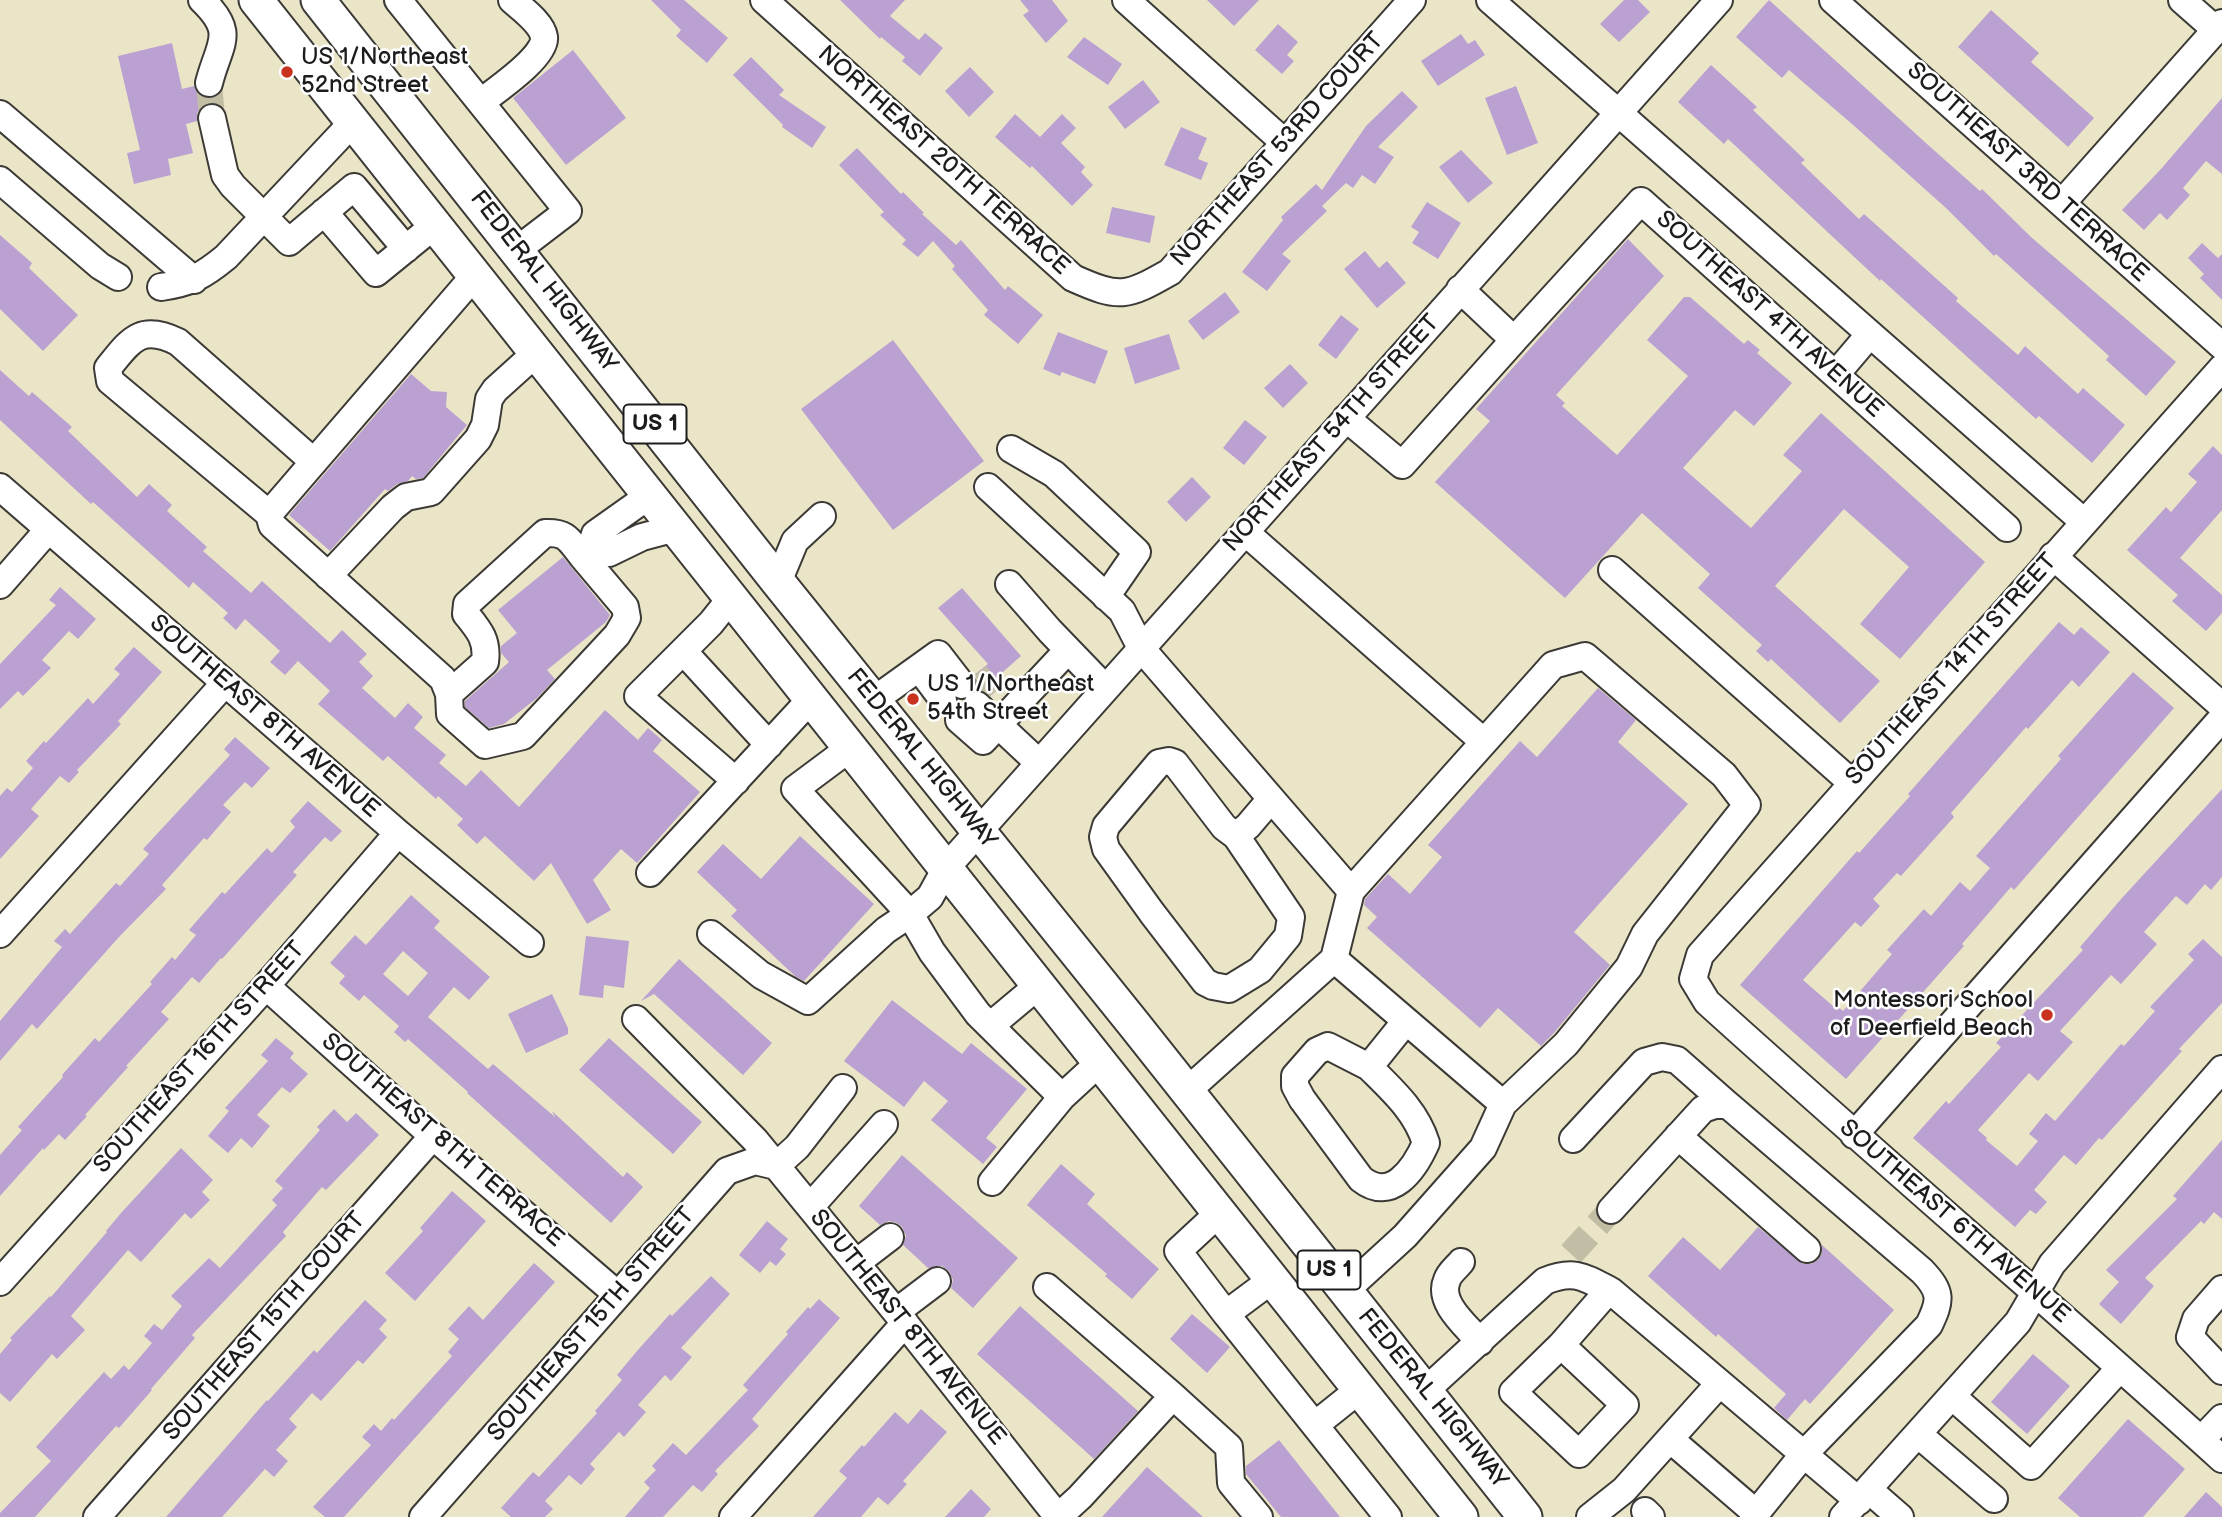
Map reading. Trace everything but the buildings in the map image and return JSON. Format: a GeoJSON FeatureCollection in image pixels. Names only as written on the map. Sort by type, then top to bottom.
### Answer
{"type":"FeatureCollection","features":[{"type":"Feature","properties":{"kind":"main road","name":"FEDERAL HIGHWAY"},"geometry":{"type":"LineString","coordinates":[[256,0],[1461,1517]]}},
{"type":"Feature","properties":{"kind":"main road","name":"FEDERAL HIGHWAY"},"geometry":{"type":"LineString","coordinates":[[324,2],[778,582],[1525,1517]]}},
{"type":"Feature","properties":{"kind":"main road"},"geometry":{"type":"LineString","coordinates":[[353,122],[409,135],[445,159]]}},
{"type":"Feature","properties":{"kind":"main road"},"geometry":{"type":"LineString","coordinates":[[587,416],[633,443],[657,446],[671,444]]}},
{"type":"Feature","properties":{"kind":"main road"},"geometry":{"type":"LineString","coordinates":[[650,495],[684,497],[738,528]]}},
{"type":"Feature","properties":{"kind":"main road"},"geometry":{"type":"LineString","coordinates":[[1252,1252],[1297,1279],[1323,1288],[1345,1291]]}},
{"type":"Feature","properties":{"kind":"street"},"geometry":{"type":"LineString","coordinates":[[202,0],[221,22],[223,44],[215,57],[209,83]]}},
{"type":"Feature","properties":{"kind":"street"},"geometry":{"type":"LineString","coordinates":[[398,0],[568,211],[517,250]]}},
{"type":"Feature","properties":{"kind":"street"},"geometry":{"type":"LineString","coordinates":[[481,102],[524,68],[542,49],[545,39],[540,28],[512,0]]}},
{"type":"Feature","properties":{"kind":"street","name":"NORTHEAST 20TH TERRACE"},"geometry":{"type":"LineString","coordinates":[[764,0],[1073,278],[1104,292],[1136,291]]}},
{"type":"Feature","properties":{"kind":"street"},"geometry":{"type":"LineString","coordinates":[[1126,0],[1285,143]]}},
{"type":"Feature","properties":{"kind":"street","name":"NORTHEAST 53RD COURT"},"geometry":{"type":"LineString","coordinates":[[1136,291],[1170,272],[1412,0]]}},
{"type":"Feature","properties":{"kind":"street"},"geometry":{"type":"LineString","coordinates":[[1490,0],[2084,522]]}},
{"type":"Feature","properties":{"kind":"street","name":"NORTHEAST 54TH STREET"},"geometry":{"type":"LineString","coordinates":[[711,934],[761,975],[808,1002],[886,930],[930,897],[946,868],[1718,0]]}},
{"type":"Feature","properties":{"kind":"street","name":"SOUTHEAST 3RD TERRACE"},"geometry":{"type":"LineString","coordinates":[[1833,0],[2222,346]]}},
{"type":"Feature","properties":{"kind":"street"},"geometry":{"type":"LineString","coordinates":[[2062,203],[2219,27],[2182,0]]}},
{"type":"Feature","properties":{"kind":"street"},"geometry":{"type":"LineString","coordinates":[[0,114],[194,280]]}},
{"type":"Feature","properties":{"kind":"street"},"geometry":{"type":"LineString","coordinates":[[212,118],[225,174],[233,186],[289,242],[324,212],[393,172]]}},
{"type":"Feature","properties":{"kind":"street"},"geometry":{"type":"LineString","coordinates":[[161,287],[194,280],[226,257],[353,122]]}},
{"type":"Feature","properties":{"kind":"street"},"geometry":{"type":"LineString","coordinates":[[0,180],[100,266],[118,278]]}},
{"type":"Feature","properties":{"kind":"street"},"geometry":{"type":"LineString","coordinates":[[358,191],[406,249]]}},
{"type":"Feature","properties":{"kind":"street","name":"SOUTHEAST 4TH AVENUE"},"geometry":{"type":"LineString","coordinates":[[1514,340],[1641,201],[2007,527]]}},
{"type":"Feature","properties":{"kind":"street"},"geometry":{"type":"LineString","coordinates":[[324,212],[376,273],[435,225]]}},
{"type":"Feature","properties":{"kind":"street"},"geometry":{"type":"LineString","coordinates":[[269,514],[475,275]]}},
{"type":"Feature","properties":{"kind":"street"},"geometry":{"type":"LineString","coordinates":[[1346,418],[1402,465],[1514,340],[1460,289]]}},
{"type":"Feature","properties":{"kind":"street"},"geometry":{"type":"LineString","coordinates":[[314,462],[178,342],[167,336],[140,334],[131,340],[108,368],[110,381],[269,514],[272,525],[443,679],[449,694],[450,714],[485,745],[523,736],[617,635],[627,618],[625,607],[586,554],[559,533],[545,533],[467,604],[466,614],[483,635],[487,650],[485,662],[449,694]]}},
{"type":"Feature","properties":{"kind":"street"},"geometry":{"type":"LineString","coordinates":[[1836,374],[1870,334]]}},
{"type":"Feature","properties":{"kind":"street"},"geometry":{"type":"LineString","coordinates":[[328,576],[393,507],[406,497],[431,492],[478,439],[485,425],[489,399],[495,390],[536,353]]}},
{"type":"Feature","properties":{"kind":"street","name":"SOUTHEAST 14TH STREET"},"geometry":{"type":"LineString","coordinates":[[1693,979],[1700,955],[2053,556],[2217,384]]}},
{"type":"Feature","properties":{"kind":"street"},"geometry":{"type":"LineString","coordinates":[[1012,449],[1054,474],[1137,552],[1106,597]]}},
{"type":"Feature","properties":{"kind":"street"},"geometry":{"type":"LineString","coordinates":[[988,487],[1122,611],[1141,649],[1351,891]]}},
{"type":"Feature","properties":{"kind":"street","name":"SOUTHEAST 8TH AVENUE"},"geometry":{"type":"LineString","coordinates":[[0,488],[398,833],[530,943]]}},
{"type":"Feature","properties":{"kind":"street"},"geometry":{"type":"LineString","coordinates":[[586,554],[595,534],[650,495]]}},
{"type":"Feature","properties":{"kind":"street"},"geometry":{"type":"LineString","coordinates":[[778,582],[795,541],[822,516]]}},
{"type":"Feature","properties":{"kind":"street"},"geometry":{"type":"LineString","coordinates":[[586,554],[609,553],[642,537],[676,528]]}},
{"type":"Feature","properties":{"kind":"street"},"geometry":{"type":"LineString","coordinates":[[0,585],[48,530]]}},
{"type":"Feature","properties":{"kind":"street"},"geometry":{"type":"LineString","coordinates":[[1245,532],[1484,742]]}},
{"type":"Feature","properties":{"kind":"street"},"geometry":{"type":"LineString","coordinates":[[2053,556],[2222,706]]}},
{"type":"Feature","properties":{"kind":"street"},"geometry":{"type":"LineString","coordinates":[[1612,570],[1852,783]]}},
{"type":"Feature","properties":{"kind":"street"},"geometry":{"type":"LineString","coordinates":[[1009,584],[1105,688]]}},
{"type":"Feature","properties":{"kind":"street"},"geometry":{"type":"LineString","coordinates":[[731,598],[711,623],[638,696],[736,781]]}},
{"type":"Feature","properties":{"kind":"street"},"geometry":{"type":"LineString","coordinates":[[977,702],[1069,650]]}},
{"type":"Feature","properties":{"kind":"street"},"geometry":{"type":"LineString","coordinates":[[683,651],[769,745]]}},
{"type":"Feature","properties":{"kind":"street"},"geometry":{"type":"LineString","coordinates":[[1187,1091],[1334,959],[1351,891],[1553,665],[1585,656],[1724,775],[1747,805],[1645,934],[1629,967],[1566,1044],[1503,1104],[1483,1148],[1405,1236],[1345,1291]]}},
{"type":"Feature","properties":{"kind":"street"},"geometry":{"type":"LineString","coordinates":[[874,700],[929,661],[977,702],[1039,763]]}},
{"type":"Feature","properties":{"kind":"street"},"geometry":{"type":"LineString","coordinates":[[0,934],[225,683]]}},
{"type":"Feature","properties":{"kind":"street"},"geometry":{"type":"LineString","coordinates":[[650,873],[811,699]]}},
{"type":"Feature","properties":{"kind":"street"},"geometry":{"type":"LineString","coordinates":[[1854,1135],[2222,718]]}},
{"type":"Feature","properties":{"kind":"street"},"geometry":{"type":"LineString","coordinates":[[850,748],[795,789],[910,914],[932,951],[978,1014],[1062,1097]]}},
{"type":"Feature","properties":{"kind":"street"},"geometry":{"type":"LineString","coordinates":[[1169,761],[1175,764],[1224,827],[1236,836],[1291,917],[1288,936],[1260,970],[1229,989],[1205,982],[1106,849],[1103,837],[1106,826],[1159,763],[1169,761]]}},
{"type":"Feature","properties":{"kind":"street"},"geometry":{"type":"LineString","coordinates":[[1236,836],[1271,799]]}},
{"type":"Feature","properties":{"kind":"street","name":"SOUTHEAST 16TH STREET"},"geometry":{"type":"LineString","coordinates":[[0,1282],[266,986],[398,833]]}},
{"type":"Feature","properties":{"kind":"street"},"geometry":{"type":"LineString","coordinates":[[1334,959],[1503,1104]]}},
{"type":"Feature","properties":{"kind":"street","name":"SOUTHEAST 6TH AVENUE"},"geometry":{"type":"LineString","coordinates":[[1693,979],[1707,1002],[2222,1459]]}},
{"type":"Feature","properties":{"kind":"street"},"geometry":{"type":"LineString","coordinates":[[990,1026],[1039,985]]}},
{"type":"Feature","properties":{"kind":"street","name":"SOUTHEAST 8TH TERRACE"},"geometry":{"type":"LineString","coordinates":[[266,986],[433,1136],[618,1295]]}},
{"type":"Feature","properties":{"kind":"street","name":"SOUTHEAST 8TH AVENUE"},"geometry":{"type":"LineString","coordinates":[[636,1019],[755,1140],[900,1317],[1058,1517]]}},
{"type":"Feature","properties":{"kind":"street"},"geometry":{"type":"LineString","coordinates":[[1369,1067],[1406,1021]]}},
{"type":"Feature","properties":{"kind":"street"},"geometry":{"type":"LineString","coordinates":[[1328,1046],[1369,1067],[1420,1124],[1426,1143],[1418,1161],[1406,1174],[1394,1185],[1382,1189],[1371,1187],[1361,1179],[1310,1110],[1296,1086],[1295,1076],[1318,1051],[1328,1046]]}},
{"type":"Feature","properties":{"kind":"street"},"geometry":{"type":"LineString","coordinates":[[1573,1139],[1644,1062],[1662,1057],[1677,1060],[1936,1286],[1939,1305],[1929,1325],[1804,1455],[1754,1515],[1671,1440]]}},
{"type":"Feature","properties":{"kind":"street"},"geometry":{"type":"LineString","coordinates":[[992,1182],[1062,1097],[1100,1062]]}},
{"type":"Feature","properties":{"kind":"street"},"geometry":{"type":"LineString","coordinates":[[1857,1503],[2018,1322],[2052,1264],[2222,1069]]}},
{"type":"Feature","properties":{"kind":"street"},"geometry":{"type":"LineString","coordinates":[[776,1166],[797,1147],[844,1088]]}},
{"type":"Feature","properties":{"kind":"street"},"geometry":{"type":"LineString","coordinates":[[1611,1210],[1703,1109],[1728,1105]]}},
{"type":"Feature","properties":{"kind":"street"},"geometry":{"type":"LineString","coordinates":[[810,1207],[884,1124]]}},
{"type":"Feature","properties":{"kind":"street","name":"SOUTHEAST 15TH COURT"},"geometry":{"type":"LineString","coordinates":[[97,1517],[433,1136]]}},
{"type":"Feature","properties":{"kind":"street"},"geometry":{"type":"LineString","coordinates":[[1678,1136],[1807,1249]]}},
{"type":"Feature","properties":{"kind":"street","name":"SOUTHEAST 15TH STREET"},"geometry":{"type":"LineString","coordinates":[[423,1517],[727,1171],[755,1161],[776,1166]]}},
{"type":"Feature","properties":{"kind":"street"},"geometry":{"type":"LineString","coordinates":[[1220,1212],[1178,1251],[1388,1517]]}},
{"type":"Feature","properties":{"kind":"street"},"geometry":{"type":"LineString","coordinates":[[856,1263],[890,1237]]}},
{"type":"Feature","properties":{"kind":"street"},"geometry":{"type":"LineString","coordinates":[[1424,1391],[1480,1342],[1571,1254]]}},
{"type":"Feature","properties":{"kind":"street"},"geometry":{"type":"LineString","coordinates":[[1461,1262],[1447,1278],[1444,1291],[1448,1304],[1480,1342]]}},
{"type":"Feature","properties":{"kind":"street"},"geometry":{"type":"LineString","coordinates":[[1545,1281],[1563,1274],[1583,1277],[1609,1290],[1857,1503],[1900,1517]]}},
{"type":"Feature","properties":{"kind":"street"},"geometry":{"type":"LineString","coordinates":[[1226,1314],[1273,1279]]}},
{"type":"Feature","properties":{"kind":"street"},"geometry":{"type":"LineString","coordinates":[[733,1517],[900,1317],[937,1281]]}},
{"type":"Feature","properties":{"kind":"street"},"geometry":{"type":"LineString","coordinates":[[1047,1287],[1229,1447],[1231,1483],[1259,1517]]}},
{"type":"Feature","properties":{"kind":"street"},"geometry":{"type":"LineString","coordinates":[[2222,1289],[2196,1318],[2190,1337],[2222,1371]]}},
{"type":"Feature","properties":{"kind":"street"},"geometry":{"type":"LineString","coordinates":[[1561,1345],[1609,1290]]}},
{"type":"Feature","properties":{"kind":"street"},"geometry":{"type":"LineString","coordinates":[[1953,1397],[2031,1466],[2120,1368]]}},
{"type":"Feature","properties":{"kind":"street"},"geometry":{"type":"LineString","coordinates":[[1590,1517],[1624,1490],[1719,1384]]}},
{"type":"Feature","properties":{"kind":"street"},"geometry":{"type":"LineString","coordinates":[[1315,1425],[1360,1389]]}},
{"type":"Feature","properties":{"kind":"street"},"geometry":{"type":"LineString","coordinates":[[1058,1517],[1080,1497],[1173,1396]]}},
{"type":"Feature","properties":{"kind":"street"},"geometry":{"type":"LineString","coordinates":[[2202,1440],[2222,1418]]}},
{"type":"Feature","properties":{"kind":"street"},"geometry":{"type":"LineString","coordinates":[[1919,1435],[1994,1499]]}},
{"type":"Feature","properties":{"kind":"tunnel"},"geometry":{"type":"LineString","coordinates":[[209,83],[212,118]]}},
{"type":"Feature","properties":{"kind":"tunnel"},"geometry":{"type":"LineString","coordinates":[[976,674],[992,695]]}},
{"type":"Feature","properties":{"kind":"tunnel"},"geometry":{"type":"LineString","coordinates":[[1571,1254],[1611,1210]]}},
{"type":"Feature","properties":{"kind":"place","name":"US 1/Northeast 52nd Street"},"geometry":{"type":"Point","coordinates":[287,72]}},
{"type":"Feature","properties":{"kind":"place","name":"US 1/Northeast 54th Street"},"geometry":{"type":"Point","coordinates":[913,699]}},
{"type":"Feature","properties":{"kind":"place","name":"Montessori School of Deerfield Beach"},"geometry":{"type":"Point","coordinates":[2047,1015]}}]}
